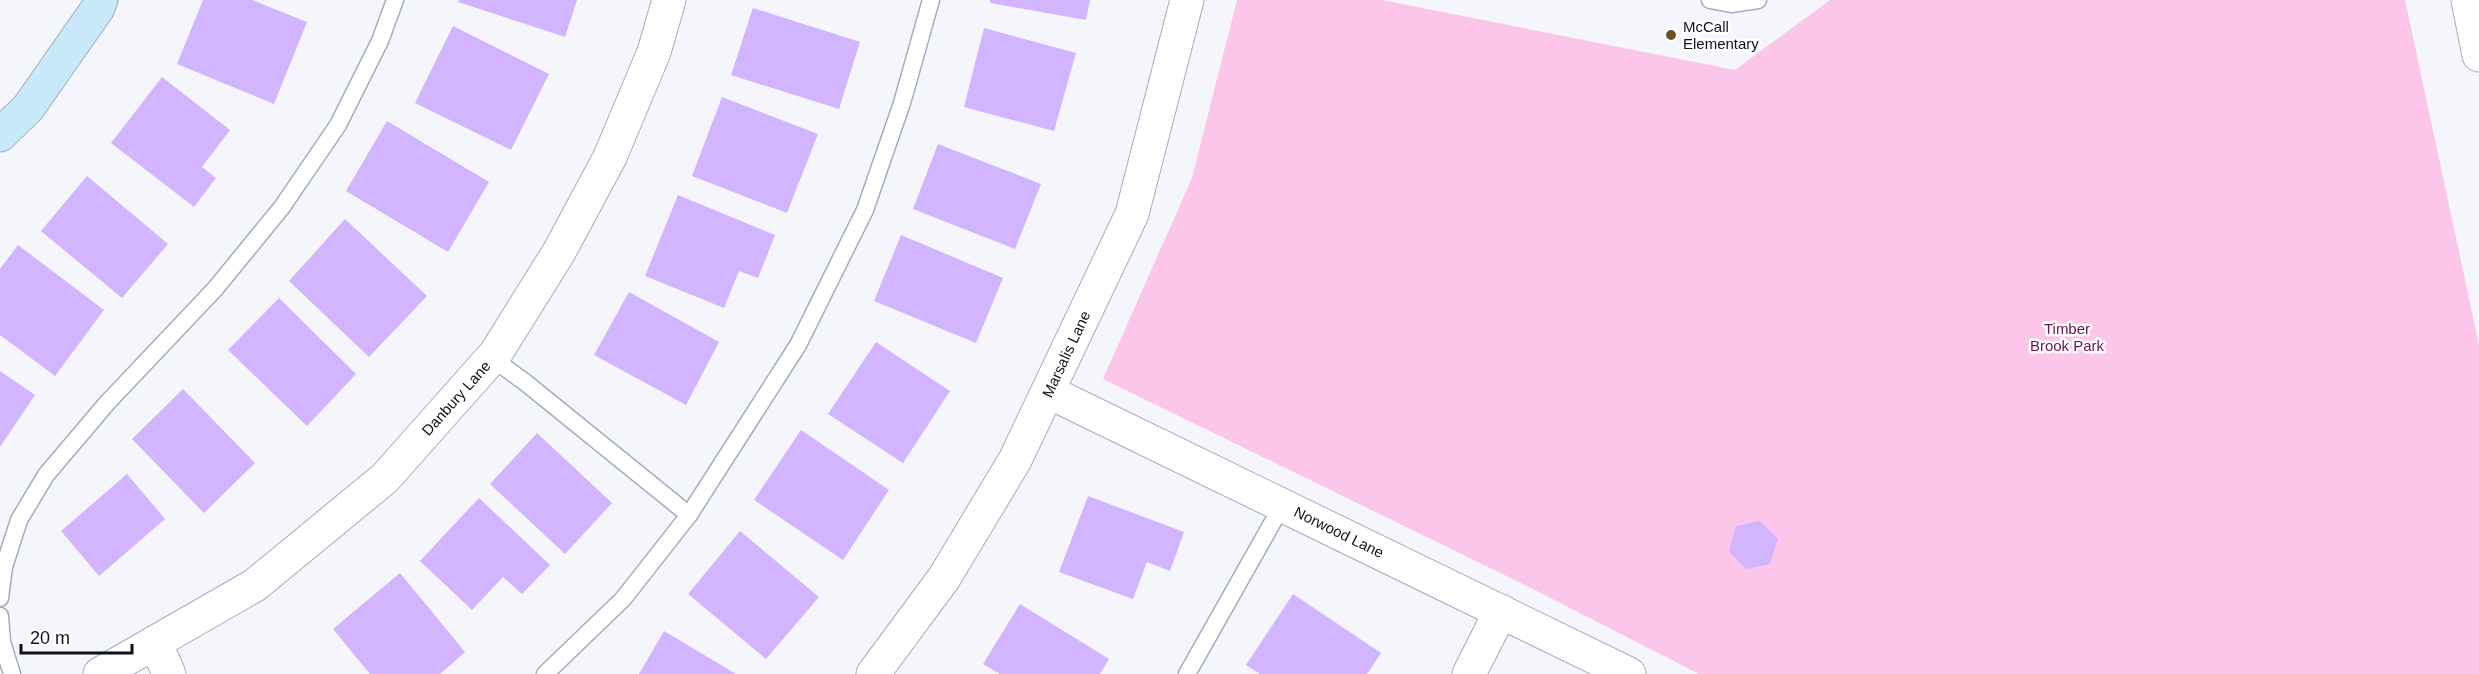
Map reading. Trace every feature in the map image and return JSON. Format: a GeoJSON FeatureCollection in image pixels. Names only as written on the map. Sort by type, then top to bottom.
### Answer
{"type":"FeatureCollection","features":[{"type":"Feature","properties":{"kind":"street","name":"Danbury Lane"},"geometry":{"type":"LineString","coordinates":[[100,674],[255,585],[385,478],[492,358],[559,252],[610,157],[654,52],[669,0]]}},
{"type":"Feature","properties":{"kind":"street","name":"Marsalis Lane"},"geometry":{"type":"LineString","coordinates":[[873,674],[944,578],[1015,460],[1132,214],[1187,0]]}},
{"type":"Feature","properties":{"kind":"street"},"geometry":{"type":"LineString","coordinates":[[2468,0],[2479,55]]}},
{"type":"Feature","properties":{"kind":"street"},"geometry":{"type":"LineString","coordinates":[[0,135],[28,108],[95,3]]}},
{"type":"Feature","properties":{"kind":"street","name":"Norwood Lane"},"geometry":{"type":"LineString","coordinates":[[1049,392],[1629,674]]}},
{"type":"Feature","properties":{"kind":"street"},"geometry":{"type":"LineString","coordinates":[[1468,674],[1502,611]]}},
{"type":"Feature","properties":{"kind":"street"},"geometry":{"type":"LineString","coordinates":[[155,642],[169,674]]}},
{"type":"Feature","properties":{"kind":"lane"},"geometry":{"type":"LineString","coordinates":[[0,598],[4,567],[19,520],[46,475],[107,403],[215,289],[282,207],[338,125],[380,41],[395,0]]}},
{"type":"Feature","properties":{"kind":"lane"},"geometry":{"type":"LineString","coordinates":[[545,674],[623,599],[689,515],[798,345],[865,210],[902,104],[931,0]]}},
{"type":"Feature","properties":{"kind":"lane"},"geometry":{"type":"LineString","coordinates":[[1710,0],[1731,4],[1758,0]]}},
{"type":"Feature","properties":{"kind":"lane"},"geometry":{"type":"LineString","coordinates":[[492,358],[689,515]]}},
{"type":"Feature","properties":{"kind":"lane"},"geometry":{"type":"LineString","coordinates":[[1187,674],[1283,504]]}},
{"type":"Feature","properties":{"kind":"lane"},"geometry":{"type":"LineString","coordinates":[[0,616],[2,642],[12,674]]}},
{"type":"Feature","properties":{"kind":"green space","name":"Timber Brook Park"},"geometry":{"type":"Polygon","coordinates":[[[1237,0],[1382,0],[1735,70],[1830,0],[2405,0],[2479,345],[2479,674],[1699,674],[1531,588],[1103,379],[1192,178],[1237,0]]]}},
{"type":"Feature","properties":{"kind":"building"},"geometry":{"type":"Polygon","coordinates":[[[203,0],[252,0],[307,22],[274,104],[177,64],[203,0]]]}},
{"type":"Feature","properties":{"kind":"building"},"geometry":{"type":"Polygon","coordinates":[[[459,0],[577,0],[565,37],[458,2],[459,0]]]}},
{"type":"Feature","properties":{"kind":"building"},"geometry":{"type":"Polygon","coordinates":[[[990,0],[1090,0],[1086,20],[990,3],[990,0]]]}},
{"type":"Feature","properties":{"kind":"building"},"geometry":{"type":"Polygon","coordinates":[[[753,8],[860,42],[839,109],[731,75],[753,8]]]}},
{"type":"Feature","properties":{"kind":"building"},"geometry":{"type":"Polygon","coordinates":[[[453,26],[549,74],[511,150],[415,103],[453,26]]]}},
{"type":"Feature","properties":{"kind":"building"},"geometry":{"type":"Polygon","coordinates":[[[984,28],[1076,53],[1054,131],[964,107],[984,28]]]}},
{"type":"Feature","properties":{"kind":"building"},"geometry":{"type":"Polygon","coordinates":[[[162,77],[230,130],[202,167],[216,178],[194,207],[111,143],[162,77]]]}},
{"type":"Feature","properties":{"kind":"building"},"geometry":{"type":"Polygon","coordinates":[[[722,97],[818,134],[787,213],[692,176],[722,97]]]}},
{"type":"Feature","properties":{"kind":"building"},"geometry":{"type":"Polygon","coordinates":[[[387,121],[489,182],[448,252],[346,191],[387,121]]]}},
{"type":"Feature","properties":{"kind":"building"},"geometry":{"type":"Polygon","coordinates":[[[938,144],[1041,184],[1015,249],[913,209],[938,144]]]}},
{"type":"Feature","properties":{"kind":"building"},"geometry":{"type":"Polygon","coordinates":[[[87,176],[168,244],[122,298],[41,231],[87,176]]]}},
{"type":"Feature","properties":{"kind":"building"},"geometry":{"type":"Polygon","coordinates":[[[678,195],[775,235],[758,278],[739,271],[724,308],[645,276],[678,195]]]}},
{"type":"Feature","properties":{"kind":"building"},"geometry":{"type":"Polygon","coordinates":[[[345,219],[427,296],[369,357],[289,281],[345,219]]]}},
{"type":"Feature","properties":{"kind":"building"},"geometry":{"type":"Polygon","coordinates":[[[901,235],[1003,278],[976,343],[874,301],[901,235]]]}},
{"type":"Feature","properties":{"kind":"building"},"geometry":{"type":"Polygon","coordinates":[[[18,245],[104,310],[55,376],[0,335],[0,269],[18,245]]]}},
{"type":"Feature","properties":{"kind":"building"},"geometry":{"type":"Polygon","coordinates":[[[629,292],[719,342],[686,405],[594,355],[629,292]]]}},
{"type":"Feature","properties":{"kind":"building"},"geometry":{"type":"Polygon","coordinates":[[[279,298],[356,374],[307,426],[228,350],[279,298]]]}},
{"type":"Feature","properties":{"kind":"building"},"geometry":{"type":"Polygon","coordinates":[[[876,342],[950,391],[903,463],[828,414],[876,342]]]}},
{"type":"Feature","properties":{"kind":"building"},"geometry":{"type":"Polygon","coordinates":[[[0,371],[35,395],[0,447],[0,371]]]}},
{"type":"Feature","properties":{"kind":"building"},"geometry":{"type":"Polygon","coordinates":[[[183,389],[255,463],[204,513],[132,439],[183,389]]]}},
{"type":"Feature","properties":{"kind":"building"},"geometry":{"type":"Polygon","coordinates":[[[801,430],[889,490],[843,560],[754,500],[801,430]]]}},
{"type":"Feature","properties":{"kind":"building"},"geometry":{"type":"Polygon","coordinates":[[[537,433],[612,503],[565,554],[490,484],[537,433]]]}},
{"type":"Feature","properties":{"kind":"building"},"geometry":{"type":"Polygon","coordinates":[[[127,474],[165,519],[99,576],[61,531],[127,474]]]}},
{"type":"Feature","properties":{"kind":"building"},"geometry":{"type":"Polygon","coordinates":[[[1088,496],[1184,532],[1170,571],[1147,562],[1133,599],[1059,572],[1088,496]]]}},
{"type":"Feature","properties":{"kind":"building"},"geometry":{"type":"Polygon","coordinates":[[[479,498],[550,565],[522,594],[503,577],[472,610],[420,561],[479,498]]]}},
{"type":"Feature","properties":{"kind":"building"},"geometry":{"type":"Polygon","coordinates":[[[1760,521],[1778,539],[1770,564],[1746,569],[1729,551],[1736,526],[1760,521]]]}},
{"type":"Feature","properties":{"kind":"building"},"geometry":{"type":"Polygon","coordinates":[[[740,531],[819,597],[766,659],[688,594],[740,531]]]}},
{"type":"Feature","properties":{"kind":"building"},"geometry":{"type":"Polygon","coordinates":[[[400,573],[465,652],[440,674],[370,674],[333,629],[400,573]]]}},
{"type":"Feature","properties":{"kind":"building"},"geometry":{"type":"Polygon","coordinates":[[[1293,594],[1381,653],[1367,674],[1260,674],[1246,665],[1293,594]]]}},
{"type":"Feature","properties":{"kind":"building"},"geometry":{"type":"Polygon","coordinates":[[[1020,604],[1109,659],[1100,674],[1000,674],[983,664],[1020,604]]]}},
{"type":"Feature","properties":{"kind":"building"},"geometry":{"type":"Polygon","coordinates":[[[664,631],[736,674],[639,674],[664,631]]]}},
{"type":"Feature","properties":{"kind":"place","name":"McCall Elementary"},"geometry":{"type":"Point","coordinates":[1671,35]}}]}
